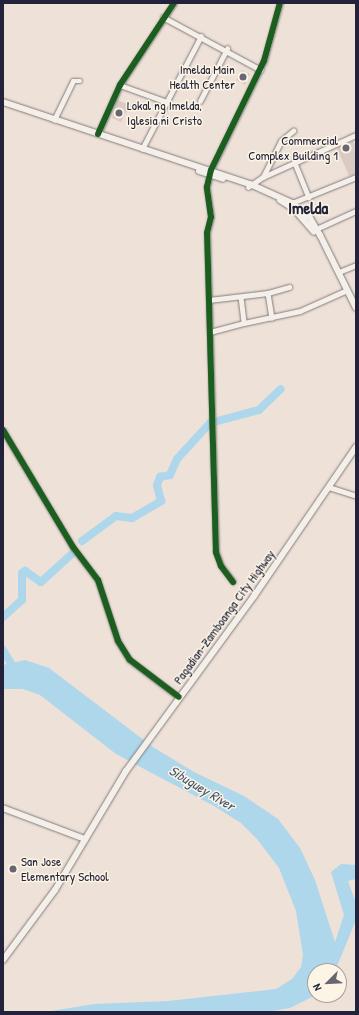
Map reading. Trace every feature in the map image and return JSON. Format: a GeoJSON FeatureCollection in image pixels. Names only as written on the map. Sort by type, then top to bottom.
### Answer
{"type":"FeatureCollection","features":[{"type":"Feature","properties":{"kind":"highway"},"geometry":{"type":"LineString","coordinates":[[3,102],[210,172],[292,202],[310,218],[356,313]]}},
{"type":"Feature","properties":{"kind":"highway"},"geometry":{"type":"LineString","coordinates":[[249,186],[284,202],[315,229],[339,272],[356,308]]}},
{"type":"Feature","properties":{"kind":"highway","name":"Pagadian-Zamboanga City Highway"},"geometry":{"type":"LineString","coordinates":[[3,960],[35,920],[126,771],[154,730],[254,596],[356,447]]}},
{"type":"Feature","properties":{"kind":"main road"},"geometry":{"type":"LineString","coordinates":[[3,808],[84,839]]}},
{"type":"Feature","properties":{"kind":"street"},"geometry":{"type":"LineString","coordinates":[[98,134],[120,85],[163,17],[174,3]]}},
{"type":"Feature","properties":{"kind":"street"},"geometry":{"type":"LineString","coordinates":[[233,582],[220,566],[216,552],[214,418],[209,300],[210,172],[260,70],[280,3]]}},
{"type":"Feature","properties":{"kind":"street"},"geometry":{"type":"LineString","coordinates":[[163,17],[227,49],[260,70]]}},
{"type":"Feature","properties":{"kind":"street"},"geometry":{"type":"LineString","coordinates":[[142,149],[201,36]]}},
{"type":"Feature","properties":{"kind":"street"},"geometry":{"type":"LineString","coordinates":[[200,101],[227,49]]}},
{"type":"Feature","properties":{"kind":"street"},"geometry":{"type":"LineString","coordinates":[[54,120],[73,80],[80,81]]}},
{"type":"Feature","properties":{"kind":"street"},"geometry":{"type":"LineString","coordinates":[[120,85],[167,102]]}},
{"type":"Feature","properties":{"kind":"street"},"geometry":{"type":"LineString","coordinates":[[263,177],[282,141],[293,131]]}},
{"type":"Feature","properties":{"kind":"street"},"geometry":{"type":"LineString","coordinates":[[249,186],[263,177],[356,135]]}},
{"type":"Feature","properties":{"kind":"street"},"geometry":{"type":"LineString","coordinates":[[295,163],[309,197]]}},
{"type":"Feature","properties":{"kind":"street"},"geometry":{"type":"LineString","coordinates":[[292,202],[309,197],[356,177]]}},
{"type":"Feature","properties":{"kind":"street"},"geometry":{"type":"LineString","coordinates":[[315,229],[356,211]]}},
{"type":"Feature","properties":{"kind":"street"},"geometry":{"type":"LineString","coordinates":[[339,272],[356,265]]}},
{"type":"Feature","properties":{"kind":"street"},"geometry":{"type":"LineString","coordinates":[[209,300],[268,293],[289,286]]}},
{"type":"Feature","properties":{"kind":"street"},"geometry":{"type":"LineString","coordinates":[[210,332],[300,311],[345,291]]}},
{"type":"Feature","properties":{"kind":"street"},"geometry":{"type":"LineString","coordinates":[[268,293],[272,318]]}},
{"type":"Feature","properties":{"kind":"street"},"geometry":{"type":"LineString","coordinates":[[241,297],[244,323]]}},
{"type":"Feature","properties":{"kind":"street"},"geometry":{"type":"LineString","coordinates":[[3,430],[73,547],[98,580],[118,641],[130,660],[179,697]]}},
{"type":"Feature","properties":{"kind":"street"},"geometry":{"type":"LineString","coordinates":[[329,487],[356,496]]}},
{"type":"Feature","properties":{"kind":"water","name":"Sibuguey River"},"geometry":{"type":"Polygon","coordinates":[[[25,660],[49,668],[153,747],[194,772],[244,796],[278,819],[300,848],[315,880],[335,942],[344,915],[331,872],[341,864],[356,865],[356,879],[348,881],[356,903],[356,920],[338,963],[307,963],[307,1000],[290,1008],[267,1012],[45,1012],[94,1004],[168,1001],[276,989],[292,979],[301,967],[303,955],[296,911],[279,868],[257,839],[241,823],[214,806],[116,754],[40,695],[23,689],[3,689],[3,665],[25,660]]]}},
{"type":"Feature","properties":{"kind":"building","name":"Imelda Main Health Center"},"geometry":{"type":"Polygon","coordinates":[[[242,70],[250,74],[245,85],[236,80],[242,70]]]}},
{"type":"Feature","properties":{"kind":"building","name":"Lokal ng Imelda, Iglesia ni Cristo"},"geometry":{"type":"Polygon","coordinates":[[[117,100],[130,105],[121,122],[112,118],[117,100]]]}},
{"type":"Feature","properties":{"kind":"building"},"geometry":{"type":"Polygon","coordinates":[[[353,141],[356,148],[356,173],[349,176],[337,148],[353,141]]]}},
{"type":"Feature","properties":{"kind":"waterway"},"geometry":{"type":"LineString","coordinates":[[82,541],[116,516],[132,518],[161,501],[157,485],[160,477],[170,475],[177,459],[210,423],[259,410],[281,389]]}},
{"type":"Feature","properties":{"kind":"waterway"},"geometry":{"type":"LineString","coordinates":[[3,617],[22,600],[22,573],[25,571],[41,582],[73,553]]}},
{"type":"Feature","properties":{"kind":"waterway"},"geometry":{"type":"LineString","coordinates":[[3,650],[16,672]]}},
{"type":"Feature","properties":{"kind":"cycle path"},"geometry":{"type":"LineString","coordinates":[[98,134],[120,85],[174,3]]}},
{"type":"Feature","properties":{"kind":"cycle path"},"geometry":{"type":"LineString","coordinates":[[233,582],[221,566],[216,552],[207,233],[211,217],[207,187],[211,170],[264,61],[280,3]]}},
{"type":"Feature","properties":{"kind":"cycle path"},"geometry":{"type":"LineString","coordinates":[[3,430],[73,547],[98,580],[118,641],[130,660],[179,697]]}},
{"type":"Feature","properties":{"kind":"place","name":"Imelda Main Health Center"},"geometry":{"type":"Point","coordinates":[243,77]}},
{"type":"Feature","properties":{"kind":"place","name":"Lokal ng Imelda, Iglesia ni Cristo"},"geometry":{"type":"Point","coordinates":[119,113]}},
{"type":"Feature","properties":{"kind":"place","name":"Commercial Complex Building 1"},"geometry":{"type":"Point","coordinates":[346,148]}},
{"type":"Feature","properties":{"kind":"place","name":"San Jose Elementary School"},"geometry":{"type":"Point","coordinates":[13,869]}},
{"type":"Feature","properties":{"kind":"district","name":"Imelda"},"geometry":{"type":"Point","coordinates":[308,208]}}]}
